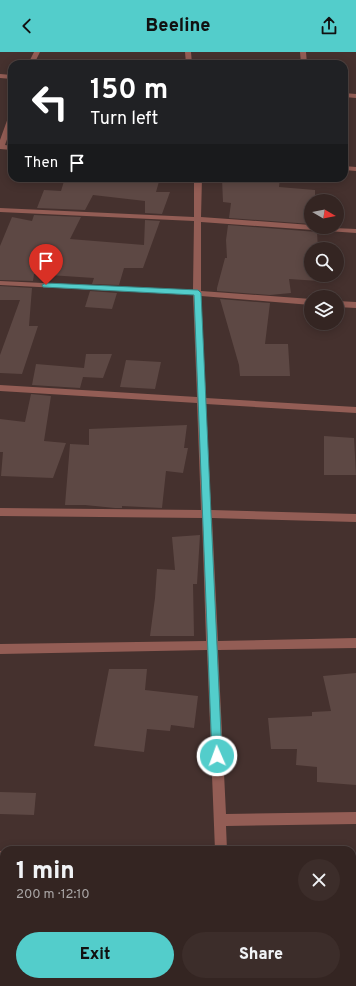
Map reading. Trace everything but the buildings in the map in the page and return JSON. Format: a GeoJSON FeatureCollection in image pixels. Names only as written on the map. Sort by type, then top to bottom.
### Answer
{"type":"FeatureCollection","features":[{"type":"Feature","properties":{"kind":"street"},"geometry":{"type":"LineString","coordinates":[[0,147],[8,126]]}},
{"type":"Feature","properties":{"kind":"street"},"geometry":{"type":"LineString","coordinates":[[198,182],[196,219],[198,293],[220,846]]}},
{"type":"Feature","properties":{"kind":"street"},"geometry":{"type":"LineString","coordinates":[[0,210],[196,219],[356,231]]}},
{"type":"Feature","properties":{"kind":"street"},"geometry":{"type":"LineString","coordinates":[[0,283],[198,293],[304,301]]}},
{"type":"Feature","properties":{"kind":"street"},"geometry":{"type":"LineString","coordinates":[[344,304],[356,305]]}},
{"type":"Feature","properties":{"kind":"street"},"geometry":{"type":"LineString","coordinates":[[0,388],[356,410]]}},
{"type":"Feature","properties":{"kind":"street"},"geometry":{"type":"LineString","coordinates":[[0,512],[207,514],[356,518]]}},
{"type":"Feature","properties":{"kind":"street"},"geometry":{"type":"LineString","coordinates":[[0,649],[356,642]]}},
{"type":"Feature","properties":{"kind":"street"},"geometry":{"type":"LineString","coordinates":[[219,820],[356,818]]}},
{"type":"Feature","properties":{"kind":"route"},"geometry":{"type":"LineString","coordinates":[[46,285],[198,293],[217,756]]}}]}
